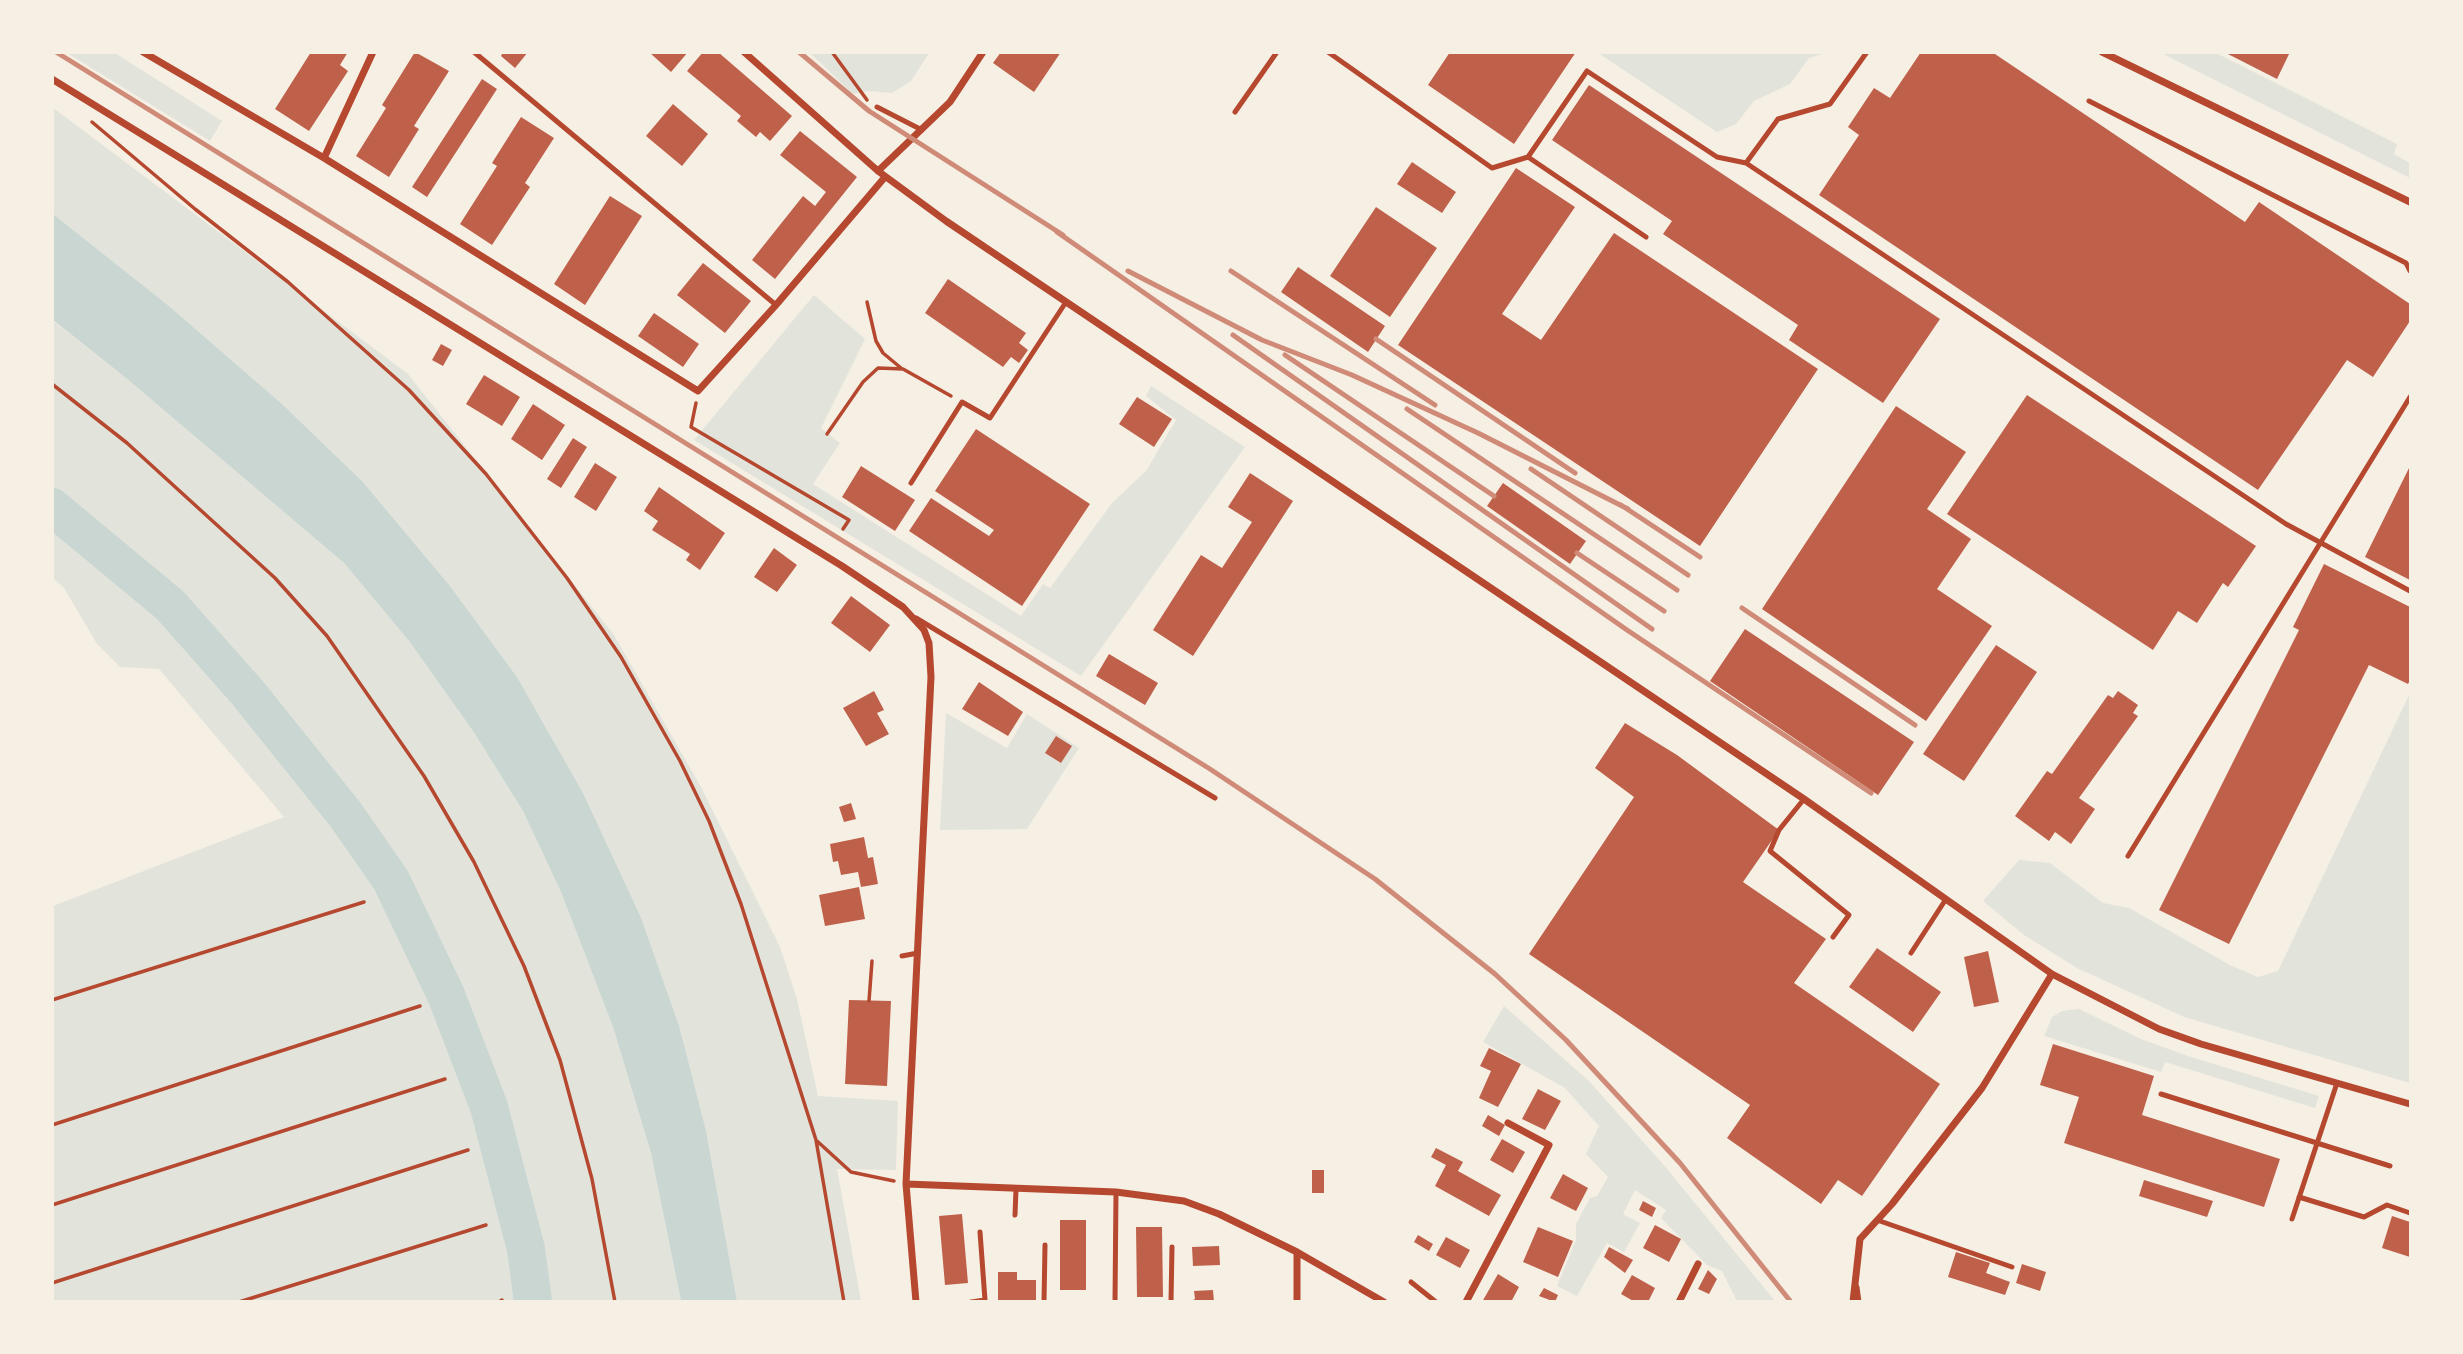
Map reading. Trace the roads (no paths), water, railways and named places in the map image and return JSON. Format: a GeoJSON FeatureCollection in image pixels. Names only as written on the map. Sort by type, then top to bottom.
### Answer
{"type":"FeatureCollection","features":[{"type":"Feature","properties":{"kind":"street"},"geometry":{"type":"LineString","coordinates":[[143,52],[324,158],[698,391],[886,177]]}},
{"type":"Feature","properties":{"kind":"street"},"geometry":{"type":"LineString","coordinates":[[324,158],[373,52]]}},
{"type":"Feature","properties":{"kind":"street"},"geometry":{"type":"LineString","coordinates":[[744,52],[878,172],[1066,302],[1804,799],[2052,974],[2159,1029],[2201,1044],[2410,1104]]}},
{"type":"Feature","properties":{"kind":"street"},"geometry":{"type":"LineString","coordinates":[[878,172],[950,102],[983,52]]}},
{"type":"Feature","properties":{"kind":"street"},"geometry":{"type":"LineString","coordinates":[[2102,52],[2410,202]]}},
{"type":"Feature","properties":{"kind":"street"},"geometry":{"type":"LineString","coordinates":[[52,79],[842,566],[916,618],[929,643],[932,658],[906,1184],[916,1301]]}},
{"type":"Feature","properties":{"kind":"street"},"geometry":{"type":"LineString","coordinates":[[1853,1301],[1860,1240],[1982,1088],[2052,974]]}},
{"type":"Feature","properties":{"kind":"street"},"geometry":{"type":"LineString","coordinates":[[1465,1301],[1549,1145],[1508,1124]]}},
{"type":"Feature","properties":{"kind":"street"},"geometry":{"type":"LineString","coordinates":[[906,1184],[1116,1192],[1184,1201],[1297,1252],[1384,1301]]}},
{"type":"Feature","properties":{"kind":"street"},"geometry":{"type":"LineString","coordinates":[[1297,1252],[1297,1301]]}},
{"type":"Feature","properties":{"kind":"street"},"geometry":{"type":"LineString","coordinates":[[1679,1301],[1698,1264]]}},
{"type":"Feature","properties":{"kind":"lane"},"geometry":{"type":"LineString","coordinates":[[474,52],[776,305]]}},
{"type":"Feature","properties":{"kind":"lane"},"geometry":{"type":"LineString","coordinates":[[1235,112],[1277,52]]}},
{"type":"Feature","properties":{"kind":"lane"},"geometry":{"type":"LineString","coordinates":[[1328,52],[1492,168],[1528,158],[1587,71],[1717,157],[1746,163],[2320,545],[2410,590]]}},
{"type":"Feature","properties":{"kind":"lane"},"geometry":{"type":"LineString","coordinates":[[1746,163],[1778,119],[1830,104],[1867,52]]}},
{"type":"Feature","properties":{"kind":"lane"},"geometry":{"type":"LineString","coordinates":[[2089,101],[2406,263],[2410,271]]}},
{"type":"Feature","properties":{"kind":"lane"},"geometry":{"type":"LineString","coordinates":[[877,107],[922,131]]}},
{"type":"Feature","properties":{"kind":"lane"},"geometry":{"type":"LineString","coordinates":[[1528,158],[1646,237]]}},
{"type":"Feature","properties":{"kind":"lane"},"geometry":{"type":"LineString","coordinates":[[911,483],[962,402],[990,418],[1066,302]]}},
{"type":"Feature","properties":{"kind":"lane"},"geometry":{"type":"LineString","coordinates":[[2128,856],[2410,397]]}},
{"type":"Feature","properties":{"kind":"lane"},"geometry":{"type":"LineString","coordinates":[[916,618],[1215,798]]}},
{"type":"Feature","properties":{"kind":"lane"},"geometry":{"type":"LineString","coordinates":[[1804,799],[1779,830],[1770,851],[1849,915],[1833,937]]}},
{"type":"Feature","properties":{"kind":"lane"},"geometry":{"type":"LineString","coordinates":[[1911,953],[1946,899]]}},
{"type":"Feature","properties":{"kind":"lane"},"geometry":{"type":"LineString","coordinates":[[902,956],[918,953]]}},
{"type":"Feature","properties":{"kind":"lane"},"geometry":{"type":"LineString","coordinates":[[2292,1219],[2337,1083]]}},
{"type":"Feature","properties":{"kind":"lane"},"geometry":{"type":"LineString","coordinates":[[2161,1094],[2390,1166]]}},
{"type":"Feature","properties":{"kind":"lane"},"geometry":{"type":"LineString","coordinates":[[1015,1215],[1016,1189]]}},
{"type":"Feature","properties":{"kind":"lane"},"geometry":{"type":"LineString","coordinates":[[1115,1301],[1116,1192]]}},
{"type":"Feature","properties":{"kind":"lane"},"geometry":{"type":"LineString","coordinates":[[2299,1197],[2364,1217],[2387,1205],[2410,1213]]}},
{"type":"Feature","properties":{"kind":"lane"},"geometry":{"type":"LineString","coordinates":[[1877,1220],[2012,1267]]}},
{"type":"Feature","properties":{"kind":"lane"},"geometry":{"type":"LineString","coordinates":[[971,1301],[985,1301],[980,1232]]}},
{"type":"Feature","properties":{"kind":"lane"},"geometry":{"type":"LineString","coordinates":[[1044,1301],[1045,1245]]}},
{"type":"Feature","properties":{"kind":"lane"},"geometry":{"type":"LineString","coordinates":[[1171,1301],[1172,1247]]}},
{"type":"Feature","properties":{"kind":"lane"},"geometry":{"type":"LineString","coordinates":[[1855,1280],[1859,1301]]}},
{"type":"Feature","properties":{"kind":"lane"},"geometry":{"type":"LineString","coordinates":[[1410,1282],[1436,1301]]}},
{"type":"Feature","properties":{"kind":"waterway"},"geometry":{"type":"LineString","coordinates":[[52,507],[170,605],[247,692],[345,814],[391,880],[446,995],[489,1107],[526,1249],[533,1302]]}},
{"type":"Feature","properties":{"kind":"railway"},"geometry":{"type":"LineString","coordinates":[[56,52],[1210,769],[1375,879],[1495,974],[1566,1040],[1680,1163],[1791,1302]]}},
{"type":"Feature","properties":{"kind":"railway"},"geometry":{"type":"LineString","coordinates":[[799,52],[869,111],[1063,235]]}},
{"type":"Feature","properties":{"kind":"railway"},"geometry":{"type":"LineString","coordinates":[[1057,232],[1627,630],[1871,793]]}},
{"type":"Feature","properties":{"kind":"railway"},"geometry":{"type":"LineString","coordinates":[[1128,271],[1262,340],[1352,375],[1478,433],[1628,509]]}},
{"type":"Feature","properties":{"kind":"railway"},"geometry":{"type":"LineString","coordinates":[[1231,271],[1435,405]]}},
{"type":"Feature","properties":{"kind":"railway"},"geometry":{"type":"LineString","coordinates":[[1233,335],[1652,629]]}},
{"type":"Feature","properties":{"kind":"railway"},"geometry":{"type":"LineString","coordinates":[[1376,339],[1575,473]]}},
{"type":"Feature","properties":{"kind":"railway"},"geometry":{"type":"LineString","coordinates":[[1285,355],[1494,496]]}},
{"type":"Feature","properties":{"kind":"railway"},"geometry":{"type":"LineString","coordinates":[[1407,409],[1677,590]]}},
{"type":"Feature","properties":{"kind":"railway"},"geometry":{"type":"LineString","coordinates":[[1531,469],[1688,575]]}},
{"type":"Feature","properties":{"kind":"railway"},"geometry":{"type":"LineString","coordinates":[[1621,505],[1700,557]]}},
{"type":"Feature","properties":{"kind":"railway"},"geometry":{"type":"LineString","coordinates":[[1577,553],[1664,611]]}},
{"type":"Feature","properties":{"kind":"railway"},"geometry":{"type":"LineString","coordinates":[[1742,608],[1915,725]]}}]}
